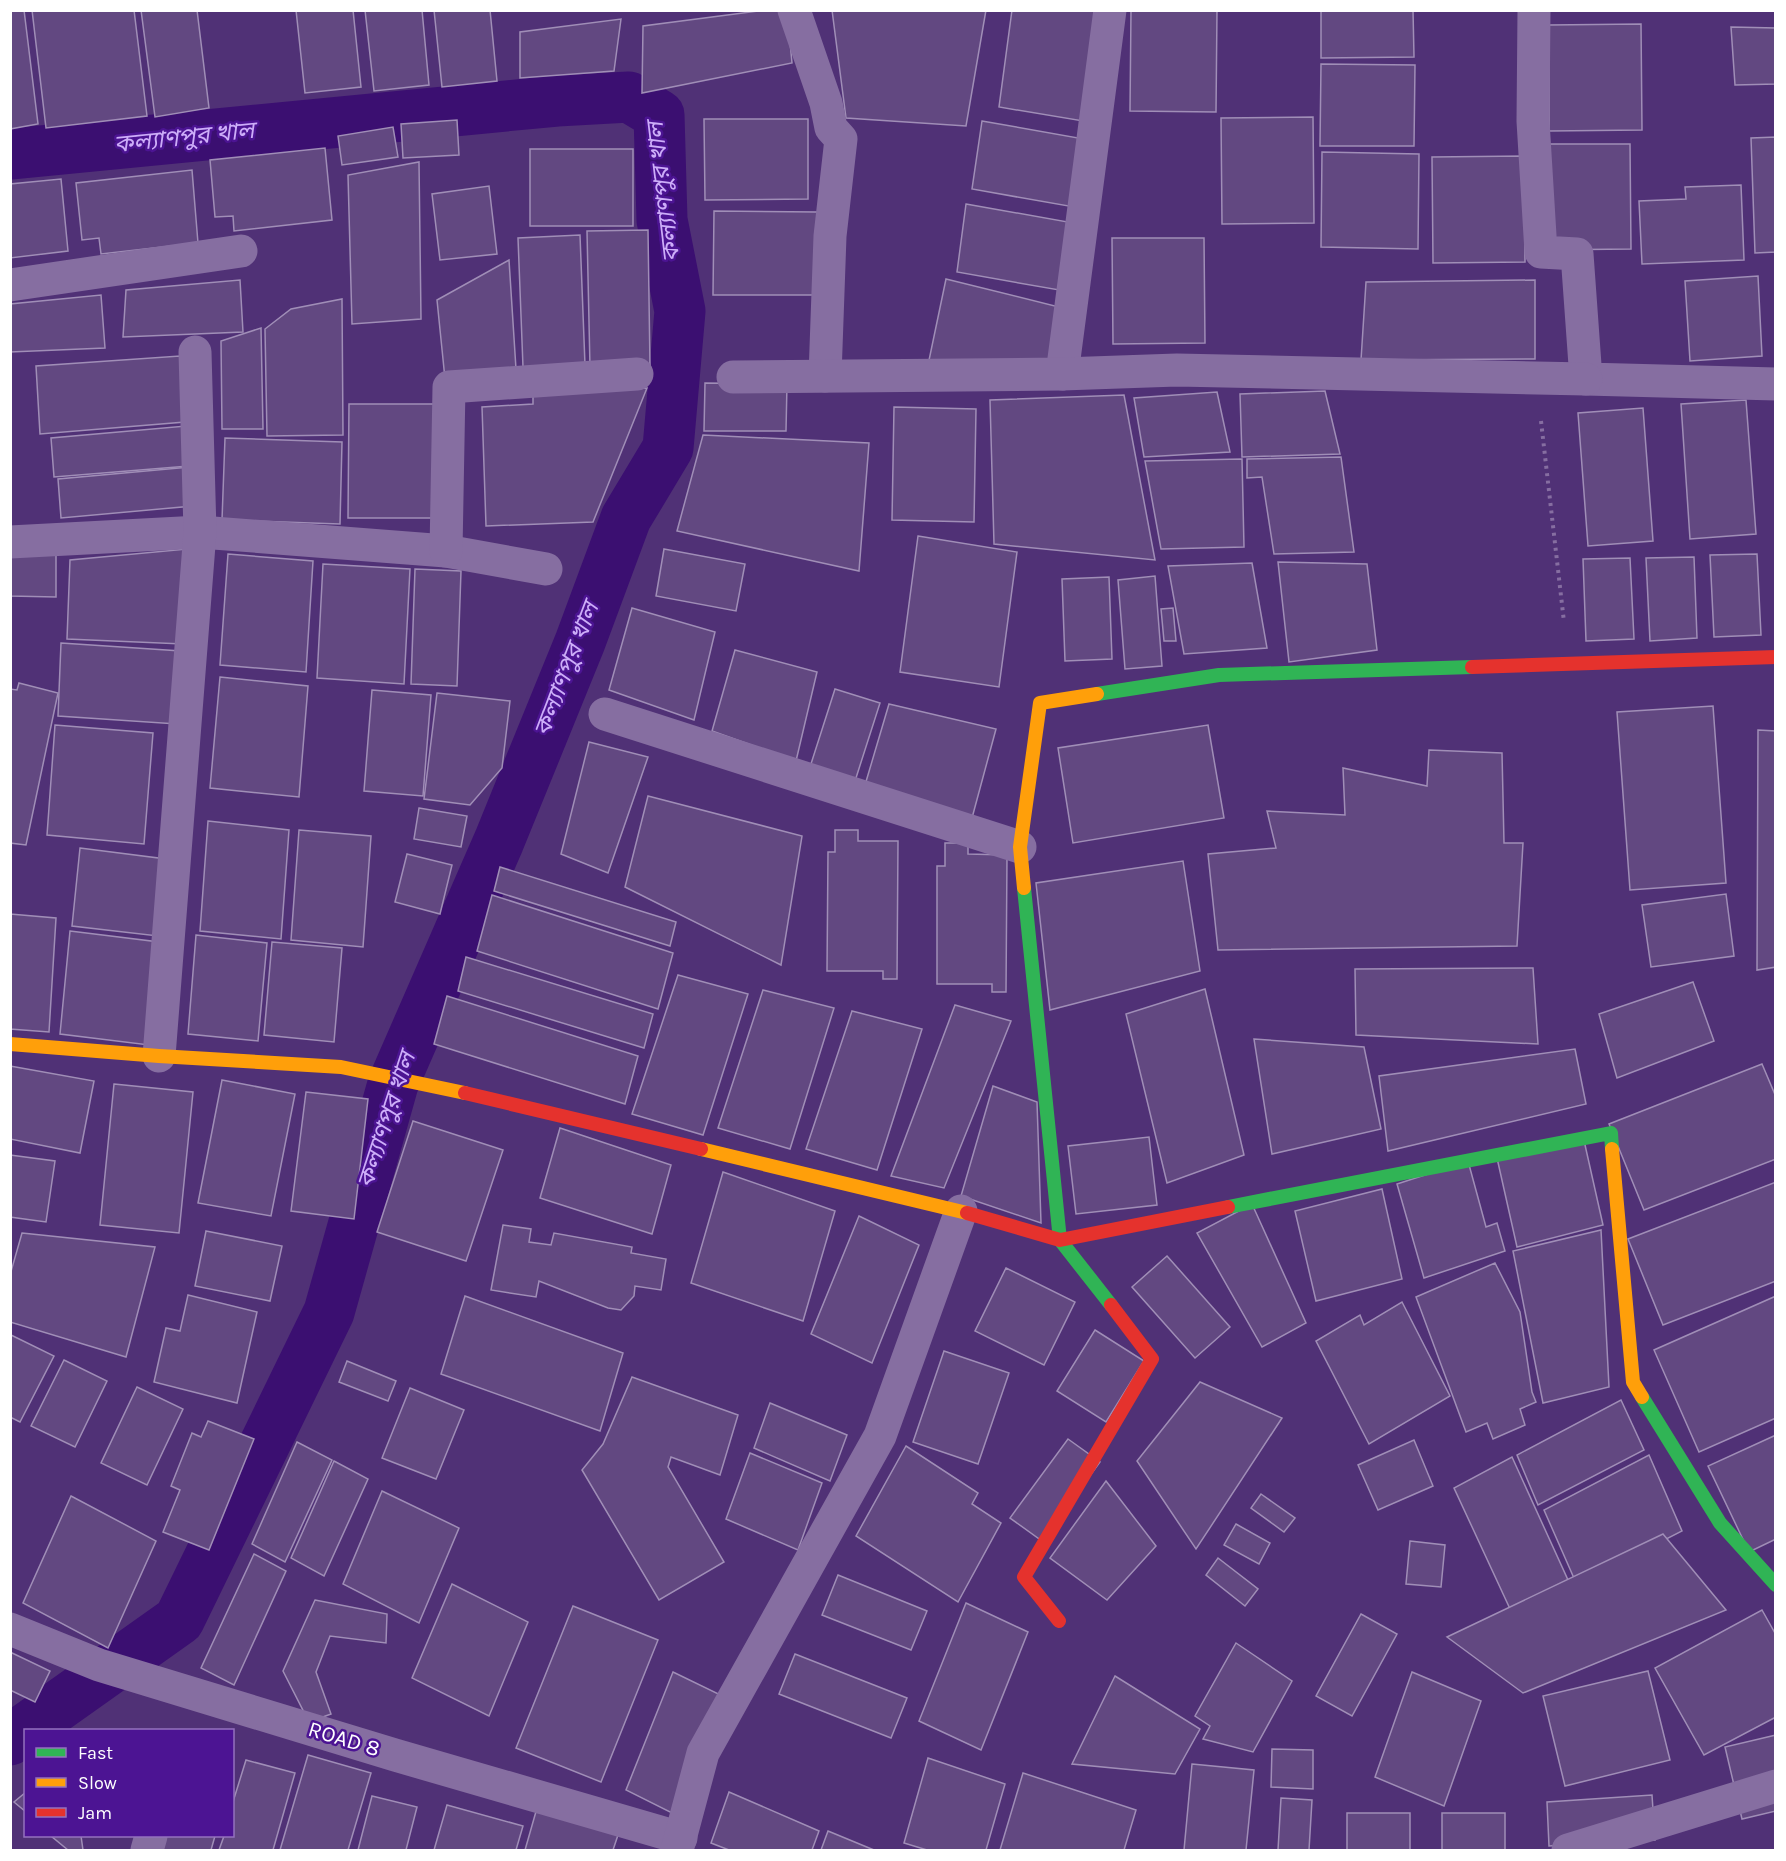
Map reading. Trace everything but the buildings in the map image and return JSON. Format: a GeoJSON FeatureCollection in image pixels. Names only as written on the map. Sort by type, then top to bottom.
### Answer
{"type":"FeatureCollection","features":[{"type":"Feature","properties":{"kind":"street"},"geometry":{"type":"LineString","coordinates":[[794,10],[826,103],[831,128],[841,139],[830,236],[825,376]]}},
{"type":"Feature","properties":{"kind":"street"},"geometry":{"type":"LineString","coordinates":[[1062,374],[1110,10]]}},
{"type":"Feature","properties":{"kind":"street"},"geometry":{"type":"LineString","coordinates":[[1534,10],[1533,121],[1540,252],[1577,254],[1586,379]]}},
{"type":"Feature","properties":{"kind":"street"},"geometry":{"type":"LineString","coordinates":[[10,285],[241,251]]}},
{"type":"Feature","properties":{"kind":"street"},"geometry":{"type":"LineString","coordinates":[[159,1056],[200,532],[195,352]]}},
{"type":"Feature","properties":{"kind":"street"},"geometry":{"type":"LineString","coordinates":[[734,377],[1062,374],[1177,370],[1776,384]]}},
{"type":"Feature","properties":{"kind":"street"},"geometry":{"type":"LineString","coordinates":[[446,551],[449,387],[637,374]]}},
{"type":"Feature","properties":{"kind":"street"},"geometry":{"type":"LineString","coordinates":[[10,542],[200,532],[446,551],[546,569]]}},
{"type":"Feature","properties":{"kind":"street"},"geometry":{"type":"LineString","coordinates":[[1059,1621],[1024,1577],[1152,1359],[1060,1240],[1020,848],[1040,703],[1219,675],[1776,657]]}},
{"type":"Feature","properties":{"kind":"street"},"geometry":{"type":"LineString","coordinates":[[604,714],[1020,848]]}},
{"type":"Feature","properties":{"kind":"street"},"geometry":{"type":"LineString","coordinates":[[10,1044],[341,1067],[433,1085],[960,1212],[1060,1240],[1611,1133],[1634,1383],[1720,1523],[1776,1586]]}},
{"type":"Feature","properties":{"kind":"street"},"geometry":{"type":"LineString","coordinates":[[679,1844],[704,1753],[880,1436],[960,1212]]}},
{"type":"Feature","properties":{"kind":"street","name":"ROAD 8"},"geometry":{"type":"LineString","coordinates":[[10,1629],[99,1665],[679,1844]]}},
{"type":"Feature","properties":{"kind":"street"},"geometry":{"type":"LineString","coordinates":[[1568,1851],[1776,1786]]}},
{"type":"Feature","properties":{"kind":"path"},"geometry":{"type":"LineString","coordinates":[[1536,378],[1569,664]]}},
{"type":"Feature","properties":{"kind":"waterway","name":"কল্যাণপুর খাল"},"geometry":{"type":"LineString","coordinates":[[10,154],[557,101],[629,97],[659,115],[662,220],[680,311],[668,448],[626,518],[580,642],[499,841],[393,1084],[329,1312],[179,1620],[25,1729]]}},
{"type":"Feature","properties":{"kind":"waterway","name":"কল্যাণপুর খাল"},"geometry":{"type":"LineString","coordinates":[[10,1740],[24,1730]]}},
{"type":"Feature","properties":{"kind":"traffic: fast"},"geometry":{"type":"LineString","coordinates":[[1097,694],[1219,675],[1472,667]]}},
{"type":"Feature","properties":{"kind":"traffic: fast"},"geometry":{"type":"LineString","coordinates":[[1024,888],[1060,1240],[1111,1305]]}},
{"type":"Feature","properties":{"kind":"traffic: fast"},"geometry":{"type":"LineString","coordinates":[[1228,1207],[1611,1133],[1612,1149]]}},
{"type":"Feature","properties":{"kind":"traffic: fast"},"geometry":{"type":"LineString","coordinates":[[1642,1397],[1720,1523],[1776,1585]]}},
{"type":"Feature","properties":{"kind":"traffic: slow"},"geometry":{"type":"LineString","coordinates":[[1024,888],[1020,847],[1040,703],[1097,694]]}},
{"type":"Feature","properties":{"kind":"traffic: slow"},"geometry":{"type":"LineString","coordinates":[[10,1044],[341,1067],[465,1093]]}},
{"type":"Feature","properties":{"kind":"traffic: slow"},"geometry":{"type":"LineString","coordinates":[[701,1149],[967,1213]]}},
{"type":"Feature","properties":{"kind":"traffic: slow"},"geometry":{"type":"LineString","coordinates":[[1612,1149],[1633,1382],[1642,1397]]}},
{"type":"Feature","properties":{"kind":"traffic: jam"},"geometry":{"type":"LineString","coordinates":[[1472,667],[1776,657]]}},
{"type":"Feature","properties":{"kind":"traffic: jam"},"geometry":{"type":"LineString","coordinates":[[465,1093],[701,1149]]}},
{"type":"Feature","properties":{"kind":"traffic: jam"},"geometry":{"type":"LineString","coordinates":[[967,1213],[1060,1240],[1228,1207]]}},
{"type":"Feature","properties":{"kind":"traffic: jam"},"geometry":{"type":"LineString","coordinates":[[1059,1621],[1024,1577],[1152,1359],[1111,1305]]}}]}
